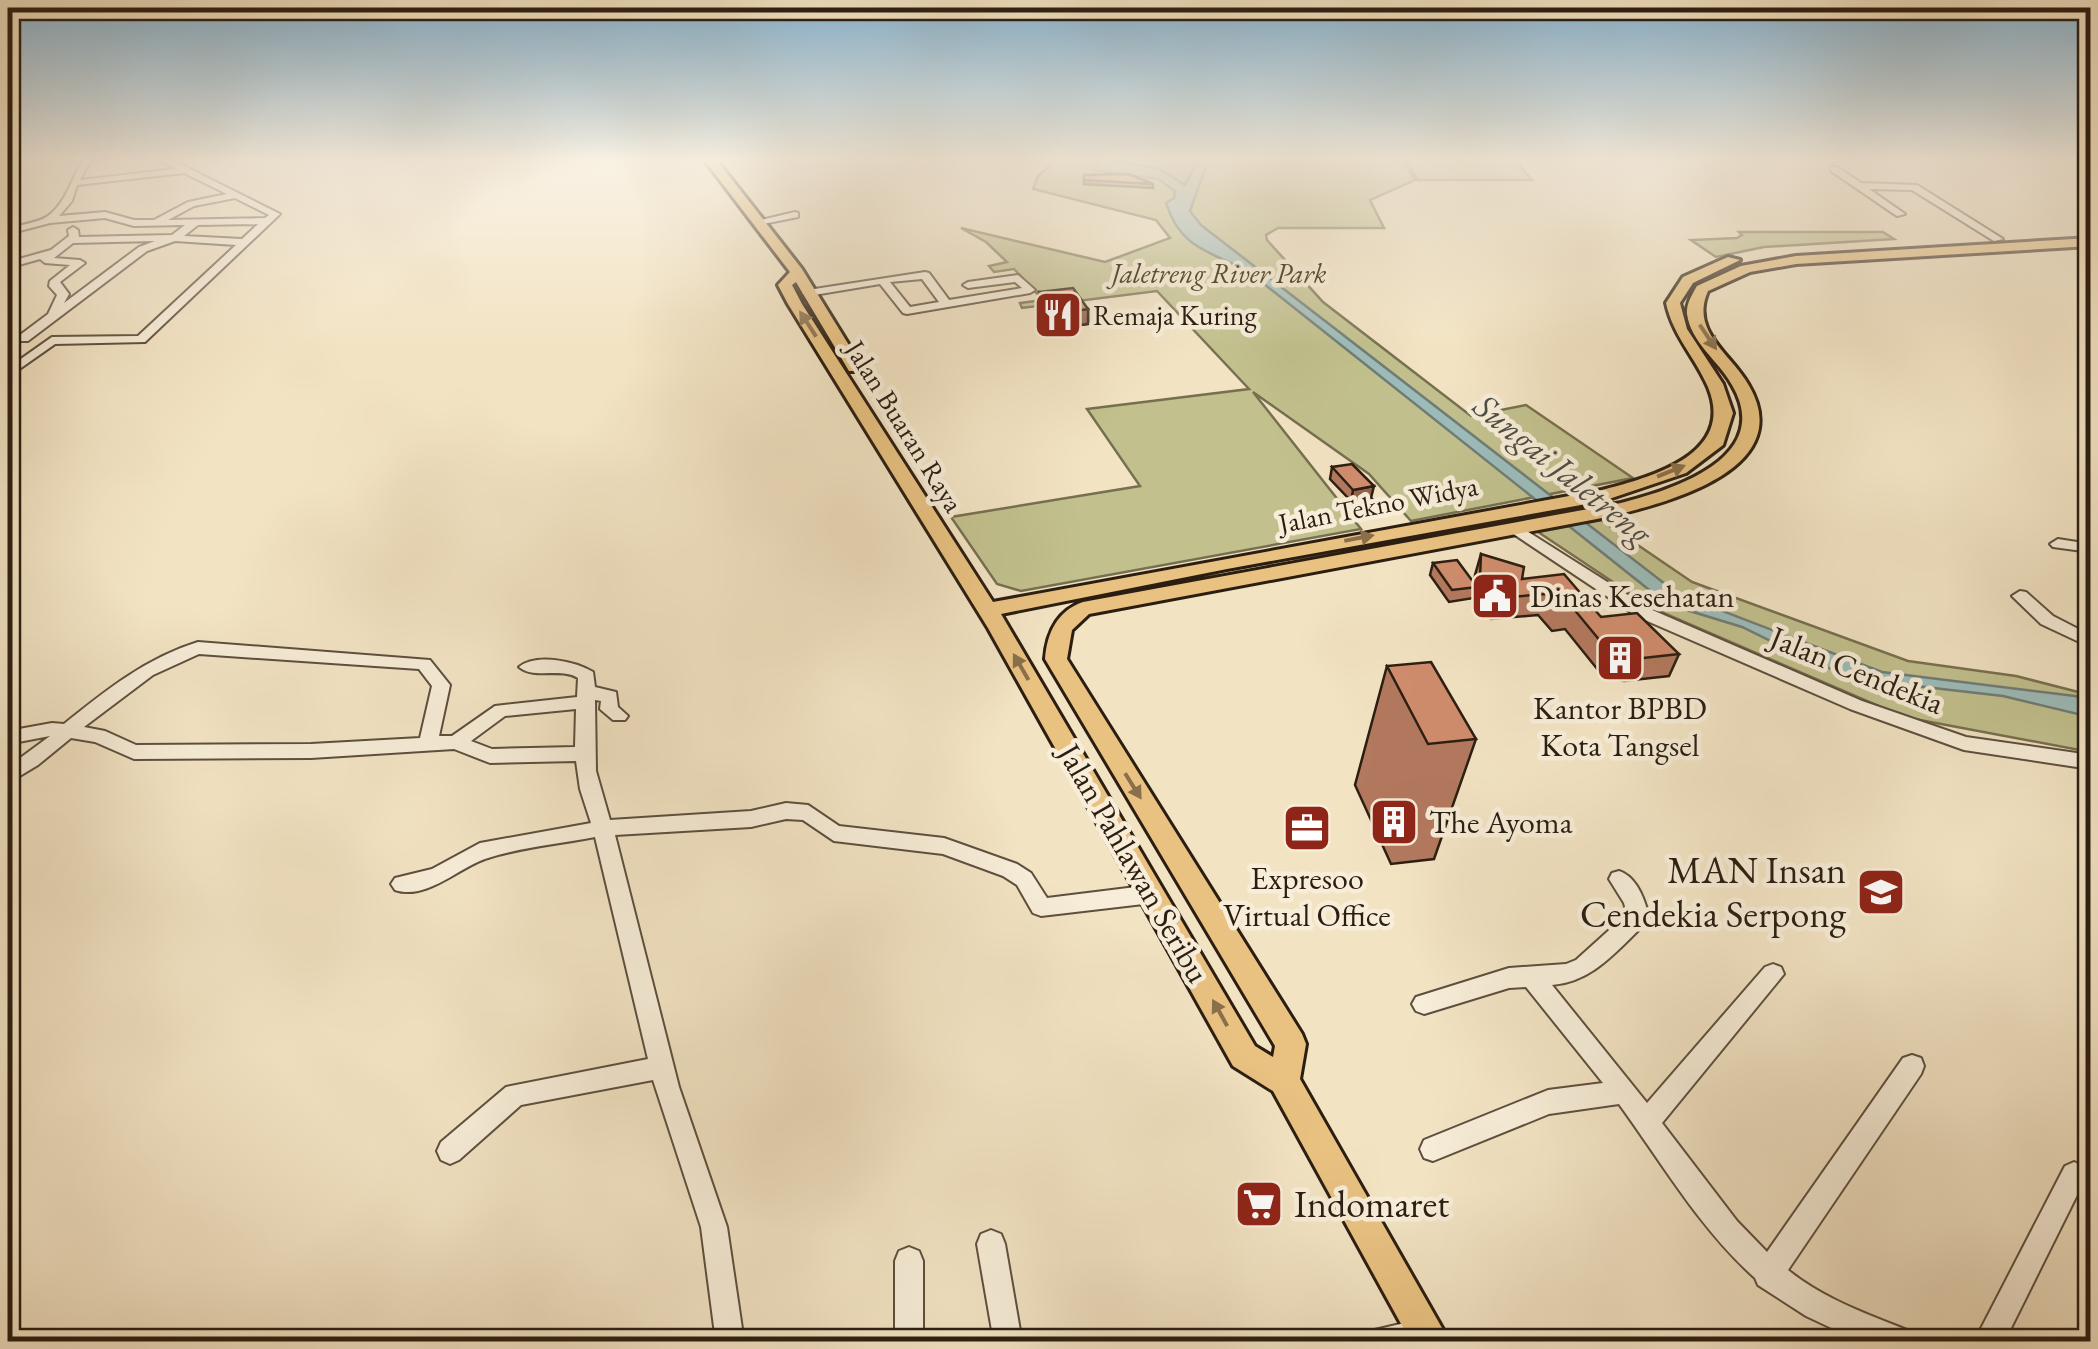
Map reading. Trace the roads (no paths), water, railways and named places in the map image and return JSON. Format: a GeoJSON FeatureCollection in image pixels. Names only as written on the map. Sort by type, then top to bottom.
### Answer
{"type":"FeatureCollection","features":[{"type":"Feature","properties":{"kind":"main road","name":"Jalan Buaran Raya"},"geometry":{"type":"LineString","coordinates":[[758,222],[797,272],[994,619]]}},
{"type":"Feature","properties":{"kind":"main road","name":"Jalan Tekno Widya"},"geometry":{"type":"LineString","coordinates":[[994,619],[1054,596],[1520,521],[1593,513],[1698,484],[1728,464],[1746,437],[1748,411],[1744,389],[1699,328],[1694,310],[1702,289],[1760,265],[1866,251],[1998,239],[2090,238]]}},
{"type":"Feature","properties":{"kind":"main road","name":"Jalan Tekno Widya"},"geometry":{"type":"LineString","coordinates":[[1056,659],[1062,626],[1083,609],[1520,521],[1578,498],[1678,470],[1704,454],[1721,430],[1720,387],[1673,320],[1671,302],[1683,281],[1702,269],[1734,260],[2090,238]]}},
{"type":"Feature","properties":{"kind":"main road","name":"Jalan Buaran Raya"},"geometry":{"type":"LineString","coordinates":[[797,272],[785,285],[795,304],[952,540],[987,584],[1000,592],[1034,591],[1054,596]]}},
{"type":"Feature","properties":{"kind":"main road","name":"Jalan Pahlawan Seribu"},"geometry":{"type":"LineString","coordinates":[[994,619],[1244,1056],[1284,1081],[1429,1337]]}},
{"type":"Feature","properties":{"kind":"main road","name":"Jalan Pahlawan Seribu"},"geometry":{"type":"LineString","coordinates":[[1056,659],[1291,1044],[1284,1081]]}},
{"type":"Feature","properties":{"kind":"street"},"geometry":{"type":"LineString","coordinates":[[8,230],[46,221]]}},
{"type":"Feature","properties":{"kind":"street"},"geometry":{"type":"LineString","coordinates":[[71,240],[76,221]]}},
{"type":"Feature","properties":{"kind":"street"},"geometry":{"type":"LineString","coordinates":[[126,221],[268,221]]}},
{"type":"Feature","properties":{"kind":"street"},"geometry":{"type":"LineString","coordinates":[[8,338],[141,339],[268,221]]}},
{"type":"Feature","properties":{"kind":"street"},"geometry":{"type":"LineString","coordinates":[[758,222],[764,221]]}},
{"type":"Feature","properties":{"kind":"street"},"geometry":{"type":"LineString","coordinates":[[1969,221],[1998,239]]}},
{"type":"Feature","properties":{"kind":"street"},"geometry":{"type":"LineString","coordinates":[[24,338],[144,249],[174,238],[196,222]]}},
{"type":"Feature","properties":{"kind":"street"},"geometry":{"type":"LineString","coordinates":[[59,314],[51,310],[63,294],[54,286],[55,281],[82,261],[46,260],[71,240],[174,238],[244,242]]}},
{"type":"Feature","properties":{"kind":"street"},"geometry":{"type":"LineString","coordinates":[[8,266],[55,252]]}},
{"type":"Feature","properties":{"kind":"street"},"geometry":{"type":"LineString","coordinates":[[808,293],[926,275],[947,304]]}},
{"type":"Feature","properties":{"kind":"street"},"geometry":{"type":"LineString","coordinates":[[884,280],[905,311],[1030,290],[1018,278],[968,284]]}},
{"type":"Feature","properties":{"kind":"street"},"geometry":{"type":"LineString","coordinates":[[8,373],[52,341]]}},
{"type":"Feature","properties":{"kind":"street","name":"Jalan Cendekia"},"geometry":{"type":"LineString","coordinates":[[1520,521],[1644,613],[1856,705],[1964,743],[2090,762]]}},
{"type":"Feature","properties":{"kind":"street"},"geometry":{"type":"LineString","coordinates":[[2058,544],[2090,548]]}},
{"type":"Feature","properties":{"kind":"street"},"geometry":{"type":"LineString","coordinates":[[2020,596],[2047,620],[2090,642]]}},
{"type":"Feature","properties":{"kind":"street"},"geometry":{"type":"LineString","coordinates":[[8,776],[178,654],[214,648],[424,664],[441,685],[428,742]]}},
{"type":"Feature","properties":{"kind":"street"},"geometry":{"type":"LineString","coordinates":[[528,667],[580,670],[588,676],[582,754],[589,795],[603,828],[663,1068],[714,1228],[730,1342]]}},
{"type":"Feature","properties":{"kind":"street"},"geometry":{"type":"LineString","coordinates":[[456,742],[500,710],[610,696],[609,708],[619,716]]}},
{"type":"Feature","properties":{"kind":"street"},"geometry":{"type":"LineString","coordinates":[[8,738],[36,729],[69,730],[98,736],[134,752],[170,754],[456,742],[490,756],[582,754]]}},
{"type":"Feature","properties":{"kind":"street"},"geometry":{"type":"LineString","coordinates":[[402,884],[442,874],[480,850],[603,828],[750,819],[786,811],[808,813],[834,833],[944,846],[1010,870],[1024,879],[1041,907],[1152,894]]}},
{"type":"Feature","properties":{"kind":"street"},"geometry":{"type":"LineString","coordinates":[[1424,1004],[1510,978],[1566,974],[1584,967],[1634,925],[1638,909],[1619,879]]}},
{"type":"Feature","properties":{"kind":"street"},"geometry":{"type":"LineString","coordinates":[[1647,1122],[1773,974]]}},
{"type":"Feature","properties":{"kind":"street"},"geometry":{"type":"LineString","coordinates":[[1531,976],[1647,1122],[1730,1237],[1768,1275],[1808,1304],[1853,1327],[1902,1342]]}},
{"type":"Feature","properties":{"kind":"street"},"geometry":{"type":"LineString","coordinates":[[1768,1275],[1912,1066]]}},
{"type":"Feature","properties":{"kind":"street"},"geometry":{"type":"LineString","coordinates":[[450,1151],[514,1095],[663,1068]]}},
{"type":"Feature","properties":{"kind":"street"},"geometry":{"type":"LineString","coordinates":[[1433,1150],[1548,1102],[1624,1092]]}},
{"type":"Feature","properties":{"kind":"street"},"geometry":{"type":"LineString","coordinates":[[1988,1342],[2074,1175]]}},
{"type":"Feature","properties":{"kind":"street"},"geometry":{"type":"LineString","coordinates":[[991,1244],[1008,1342]]}},
{"type":"Feature","properties":{"kind":"street"},"geometry":{"type":"LineString","coordinates":[[908,1261],[909,1342]]}},
{"type":"Feature","properties":{"kind":"street"},"geometry":{"type":"LineString","coordinates":[[1376,1342],[1429,1337]]}},
{"type":"Feature","properties":{"kind":"water"},"geometry":{"type":"Polygon","coordinates":[[[1174,221],[1198,221],[1678,594],[1882,672],[2075,696],[2090,700],[2090,717],[2003,696],[1872,681],[1822,666],[1742,627],[1667,604],[1254,276],[1202,249],[1174,221]]]}},
{"type":"Feature","properties":{"kind":"place","name":"Remaja Kuring"},"geometry":{"type":"Point","coordinates":[1058,315]}},
{"type":"Feature","properties":{"kind":"place","name":"Dinas Kesehatan"},"geometry":{"type":"Point","coordinates":[1495,596]}},
{"type":"Feature","properties":{"kind":"place","name":"Kantor BPBD Kota Tangsel"},"geometry":{"type":"Point","coordinates":[1620,658]}},
{"type":"Feature","properties":{"kind":"place","name":"The Ayoma"},"geometry":{"type":"Point","coordinates":[1394,822]}},
{"type":"Feature","properties":{"kind":"place","name":"Expresoo Virtual Office"},"geometry":{"type":"Point","coordinates":[1307,828]}},
{"type":"Feature","properties":{"kind":"place","name":"MAN Insan Cendekia Serpong"},"geometry":{"type":"Point","coordinates":[1881,892]}},
{"type":"Feature","properties":{"kind":"place","name":"Indomaret"},"geometry":{"type":"Point","coordinates":[1259,1204]}},
{"type":"Feature","properties":{"kind":"park label","name":"Jaletreng River Park"},"geometry":{"type":"Point","coordinates":[1219,273]}},
{"type":"Feature","properties":{"kind":"water label","name":"Sungai Jaletreng"},"geometry":{"type":"Point","coordinates":[1563,469]}}]}
